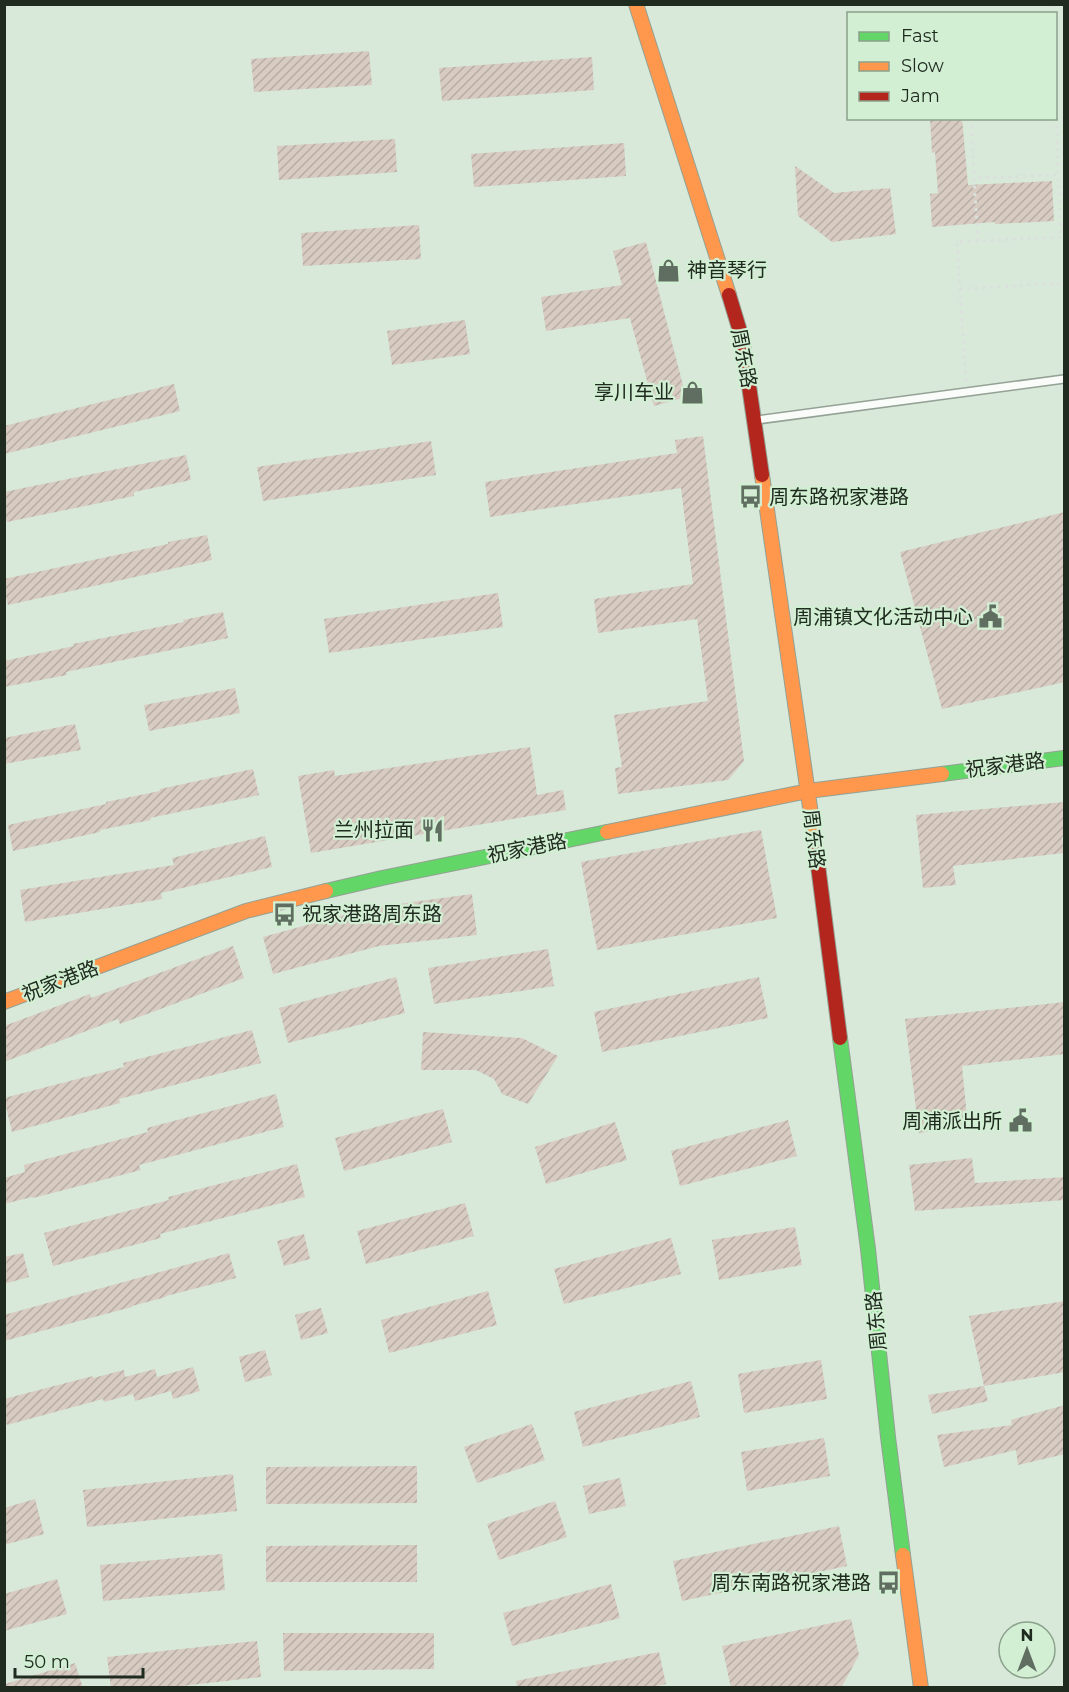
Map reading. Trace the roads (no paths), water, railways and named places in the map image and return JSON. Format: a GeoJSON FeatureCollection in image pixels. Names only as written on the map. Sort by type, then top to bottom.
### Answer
{"type":"FeatureCollection","features":[{"type":"Feature","properties":{"kind":"street","name":"周东路"},"geometry":{"type":"LineString","coordinates":[[636,4],[742,338],[808,791],[868,1249],[888,1437],[921,1688]]}},
{"type":"Feature","properties":{"kind":"street","name":"祝家港路"},"geometry":{"type":"LineString","coordinates":[[4,1002],[246,911],[382,878],[808,791],[1065,758]]}},
{"type":"Feature","properties":{"kind":"lane"},"geometry":{"type":"LineString","coordinates":[[754,420],[1065,379]]}},
{"type":"Feature","properties":{"kind":"place","name":"神音琴行"},"geometry":{"type":"Point","coordinates":[669,270]}},
{"type":"Feature","properties":{"kind":"place","name":"享川车业"},"geometry":{"type":"Point","coordinates":[692,392]}},
{"type":"Feature","properties":{"kind":"place","name":"周东路祝家港路"},"geometry":{"type":"Point","coordinates":[751,497]}},
{"type":"Feature","properties":{"kind":"place","name":"周浦镇文化活动中心"},"geometry":{"type":"Point","coordinates":[991,617]}},
{"type":"Feature","properties":{"kind":"place","name":"兰州拉面"},"geometry":{"type":"Point","coordinates":[432,830]}},
{"type":"Feature","properties":{"kind":"place","name":"祝家港路周东路"},"geometry":{"type":"Point","coordinates":[284,914]}},
{"type":"Feature","properties":{"kind":"place","name":"周浦派出所"},"geometry":{"type":"Point","coordinates":[1020,1121]}},
{"type":"Feature","properties":{"kind":"place","name":"周东南路祝家港路"},"geometry":{"type":"Point","coordinates":[889,1583]}}]}
